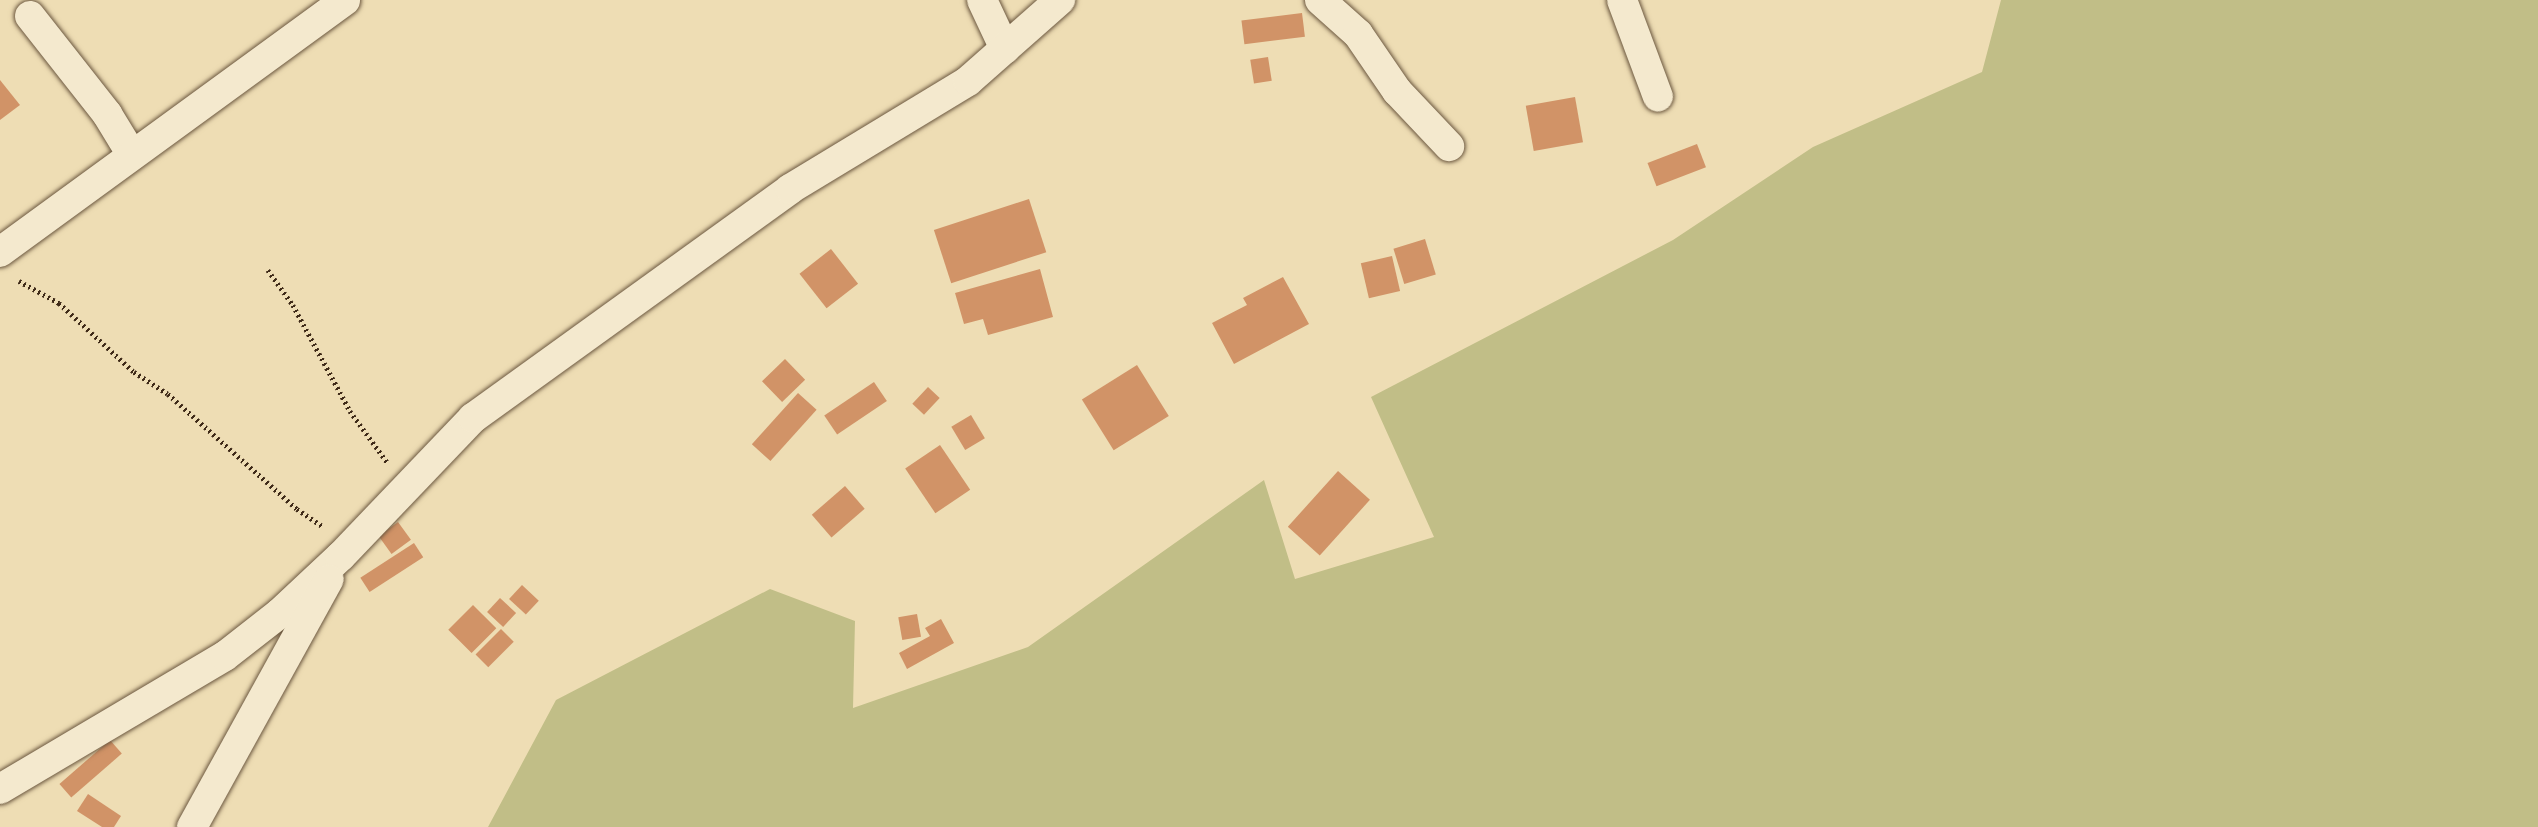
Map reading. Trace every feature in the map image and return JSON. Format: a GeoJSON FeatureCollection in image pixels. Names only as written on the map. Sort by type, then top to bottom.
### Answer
{"type":"FeatureCollection","features":[{"type":"Feature","properties":{"kind":"street"},"geometry":{"type":"LineString","coordinates":[[4,263],[132,155],[345,0]]}},
{"type":"Feature","properties":{"kind":"street"},"geometry":{"type":"LineString","coordinates":[[982,0],[1005,49]]}},
{"type":"Feature","properties":{"kind":"street"},"geometry":{"type":"LineString","coordinates":[[0,789],[225,656],[280,613],[347,550],[473,418],[790,189],[958,88],[1060,0]]}},
{"type":"Feature","properties":{"kind":"street"},"geometry":{"type":"LineString","coordinates":[[1321,0],[1358,34],[1398,91],[1449,146]]}},
{"type":"Feature","properties":{"kind":"street"},"geometry":{"type":"LineString","coordinates":[[1622,0],[1658,97]]}},
{"type":"Feature","properties":{"kind":"street"},"geometry":{"type":"LineString","coordinates":[[30,16],[102,106],[132,155]]}},
{"type":"Feature","properties":{"kind":"street"},"geometry":{"type":"LineString","coordinates":[[192,827],[347,550]]}},
{"type":"Feature","properties":{"kind":"path"},"geometry":{"type":"LineString","coordinates":[[4,263],[60,303],[347,550]]}},
{"type":"Feature","properties":{"kind":"path"},"geometry":{"type":"LineString","coordinates":[[268,270],[293,305],[350,411],[405,487]]}},
{"type":"Feature","properties":{"kind":"shaded area"},"geometry":{"type":"Polygon","coordinates":[[[2001,0],[2538,0],[2538,827],[488,827],[556,700],[770,589],[855,621],[853,708],[1028,647],[1264,480],[1295,579],[1434,537],[1371,397],[1673,240],[1813,147],[1982,72],[2001,0]]]}},
{"type":"Feature","properties":{"kind":"building"},"geometry":{"type":"Polygon","coordinates":[[[1302,13],[1305,37],[1244,44],[1241,20],[1302,13]]]}},
{"type":"Feature","properties":{"kind":"building"},"geometry":{"type":"Polygon","coordinates":[[[1268,57],[1272,81],[1254,84],[1250,60],[1268,57]]]}},
{"type":"Feature","properties":{"kind":"building"},"geometry":{"type":"Polygon","coordinates":[[[0,80],[20,105],[0,120],[0,80]]]}},
{"type":"Feature","properties":{"kind":"building"},"geometry":{"type":"Polygon","coordinates":[[[1575,97],[1583,142],[1534,151],[1526,106],[1575,97]]]}},
{"type":"Feature","properties":{"kind":"building"},"geometry":{"type":"Polygon","coordinates":[[[1697,144],[1706,167],[1656,186],[1648,163],[1697,144]]]}},
{"type":"Feature","properties":{"kind":"building"},"geometry":{"type":"Polygon","coordinates":[[[1029,199],[1046,252],[951,283],[934,230],[1029,199]]]}},
{"type":"Feature","properties":{"kind":"building"},"geometry":{"type":"Polygon","coordinates":[[[1425,239],[1436,274],[1404,284],[1393,249],[1425,239]]]}},
{"type":"Feature","properties":{"kind":"building"},"geometry":{"type":"Polygon","coordinates":[[[831,249],[858,284],[827,308],[799,274],[831,249]]]}},
{"type":"Feature","properties":{"kind":"building"},"geometry":{"type":"Polygon","coordinates":[[[1392,256],[1400,291],[1369,298],[1361,263],[1392,256]]]}},
{"type":"Feature","properties":{"kind":"building"},"geometry":{"type":"Polygon","coordinates":[[[1040,269],[1053,317],[988,335],[983,319],[964,324],[955,293],[1040,269]]]}},
{"type":"Feature","properties":{"kind":"building"},"geometry":{"type":"Polygon","coordinates":[[[1283,277],[1309,324],[1234,364],[1212,323],[1247,305],[1243,298],[1283,277]]]}},
{"type":"Feature","properties":{"kind":"building"},"geometry":{"type":"Polygon","coordinates":[[[785,359],[805,380],[782,402],[762,381],[785,359]]]}},
{"type":"Feature","properties":{"kind":"building"},"geometry":{"type":"Polygon","coordinates":[[[1137,365],[1169,416],[1114,450],[1082,399],[1137,365]]]}},
{"type":"Feature","properties":{"kind":"building"},"geometry":{"type":"Polygon","coordinates":[[[874,382],[887,401],[837,435],[824,416],[874,382]]]}},
{"type":"Feature","properties":{"kind":"building"},"geometry":{"type":"Polygon","coordinates":[[[928,387],[940,398],[924,415],[912,404],[928,387]]]}},
{"type":"Feature","properties":{"kind":"building"},"geometry":{"type":"Polygon","coordinates":[[[798,393],[817,410],[770,461],[752,444],[798,393]]]}},
{"type":"Feature","properties":{"kind":"building"},"geometry":{"type":"Polygon","coordinates":[[[971,415],[985,438],[965,450],[951,427],[971,415]]]}},
{"type":"Feature","properties":{"kind":"building"},"geometry":{"type":"Polygon","coordinates":[[[940,445],[970,490],[935,513],[905,468],[940,445]]]}},
{"type":"Feature","properties":{"kind":"building"},"geometry":{"type":"Polygon","coordinates":[[[1338,471],[1370,500],[1320,556],[1288,527],[1338,471]]]}},
{"type":"Feature","properties":{"kind":"building"},"geometry":{"type":"Polygon","coordinates":[[[845,486],[865,509],[831,538],[812,515],[845,486]]]}},
{"type":"Feature","properties":{"kind":"building"},"geometry":{"type":"Polygon","coordinates":[[[398,522],[411,540],[392,554],[379,536],[398,522]]]}},
{"type":"Feature","properties":{"kind":"building"},"geometry":{"type":"Polygon","coordinates":[[[414,543],[423,557],[370,592],[360,578],[414,543]]]}},
{"type":"Feature","properties":{"kind":"building"},"geometry":{"type":"Polygon","coordinates":[[[522,585],[539,601],[526,615],[509,599],[522,585]]]}},
{"type":"Feature","properties":{"kind":"building"},"geometry":{"type":"Polygon","coordinates":[[[500,598],[516,613],[503,627],[487,612],[500,598]]]}},
{"type":"Feature","properties":{"kind":"building"},"geometry":{"type":"Polygon","coordinates":[[[473,605],[496,628],[472,653],[448,630],[473,605]]]}},
{"type":"Feature","properties":{"kind":"building"},"geometry":{"type":"Polygon","coordinates":[[[917,614],[921,637],[902,640],[898,617],[917,614]]]}},
{"type":"Feature","properties":{"kind":"building"},"geometry":{"type":"Polygon","coordinates":[[[941,619],[954,643],[907,669],[899,653],[930,636],[925,628],[941,619]]]}},
{"type":"Feature","properties":{"kind":"building"},"geometry":{"type":"Polygon","coordinates":[[[501,629],[514,642],[488,667],[476,654],[501,629]]]}},
{"type":"Feature","properties":{"kind":"building"},"geometry":{"type":"Polygon","coordinates":[[[110,740],[122,754],[71,798],[59,784],[110,740]]]}},
{"type":"Feature","properties":{"kind":"building"},"geometry":{"type":"Polygon","coordinates":[[[88,794],[121,816],[114,827],[102,827],[77,811],[88,794]]]}}]}
